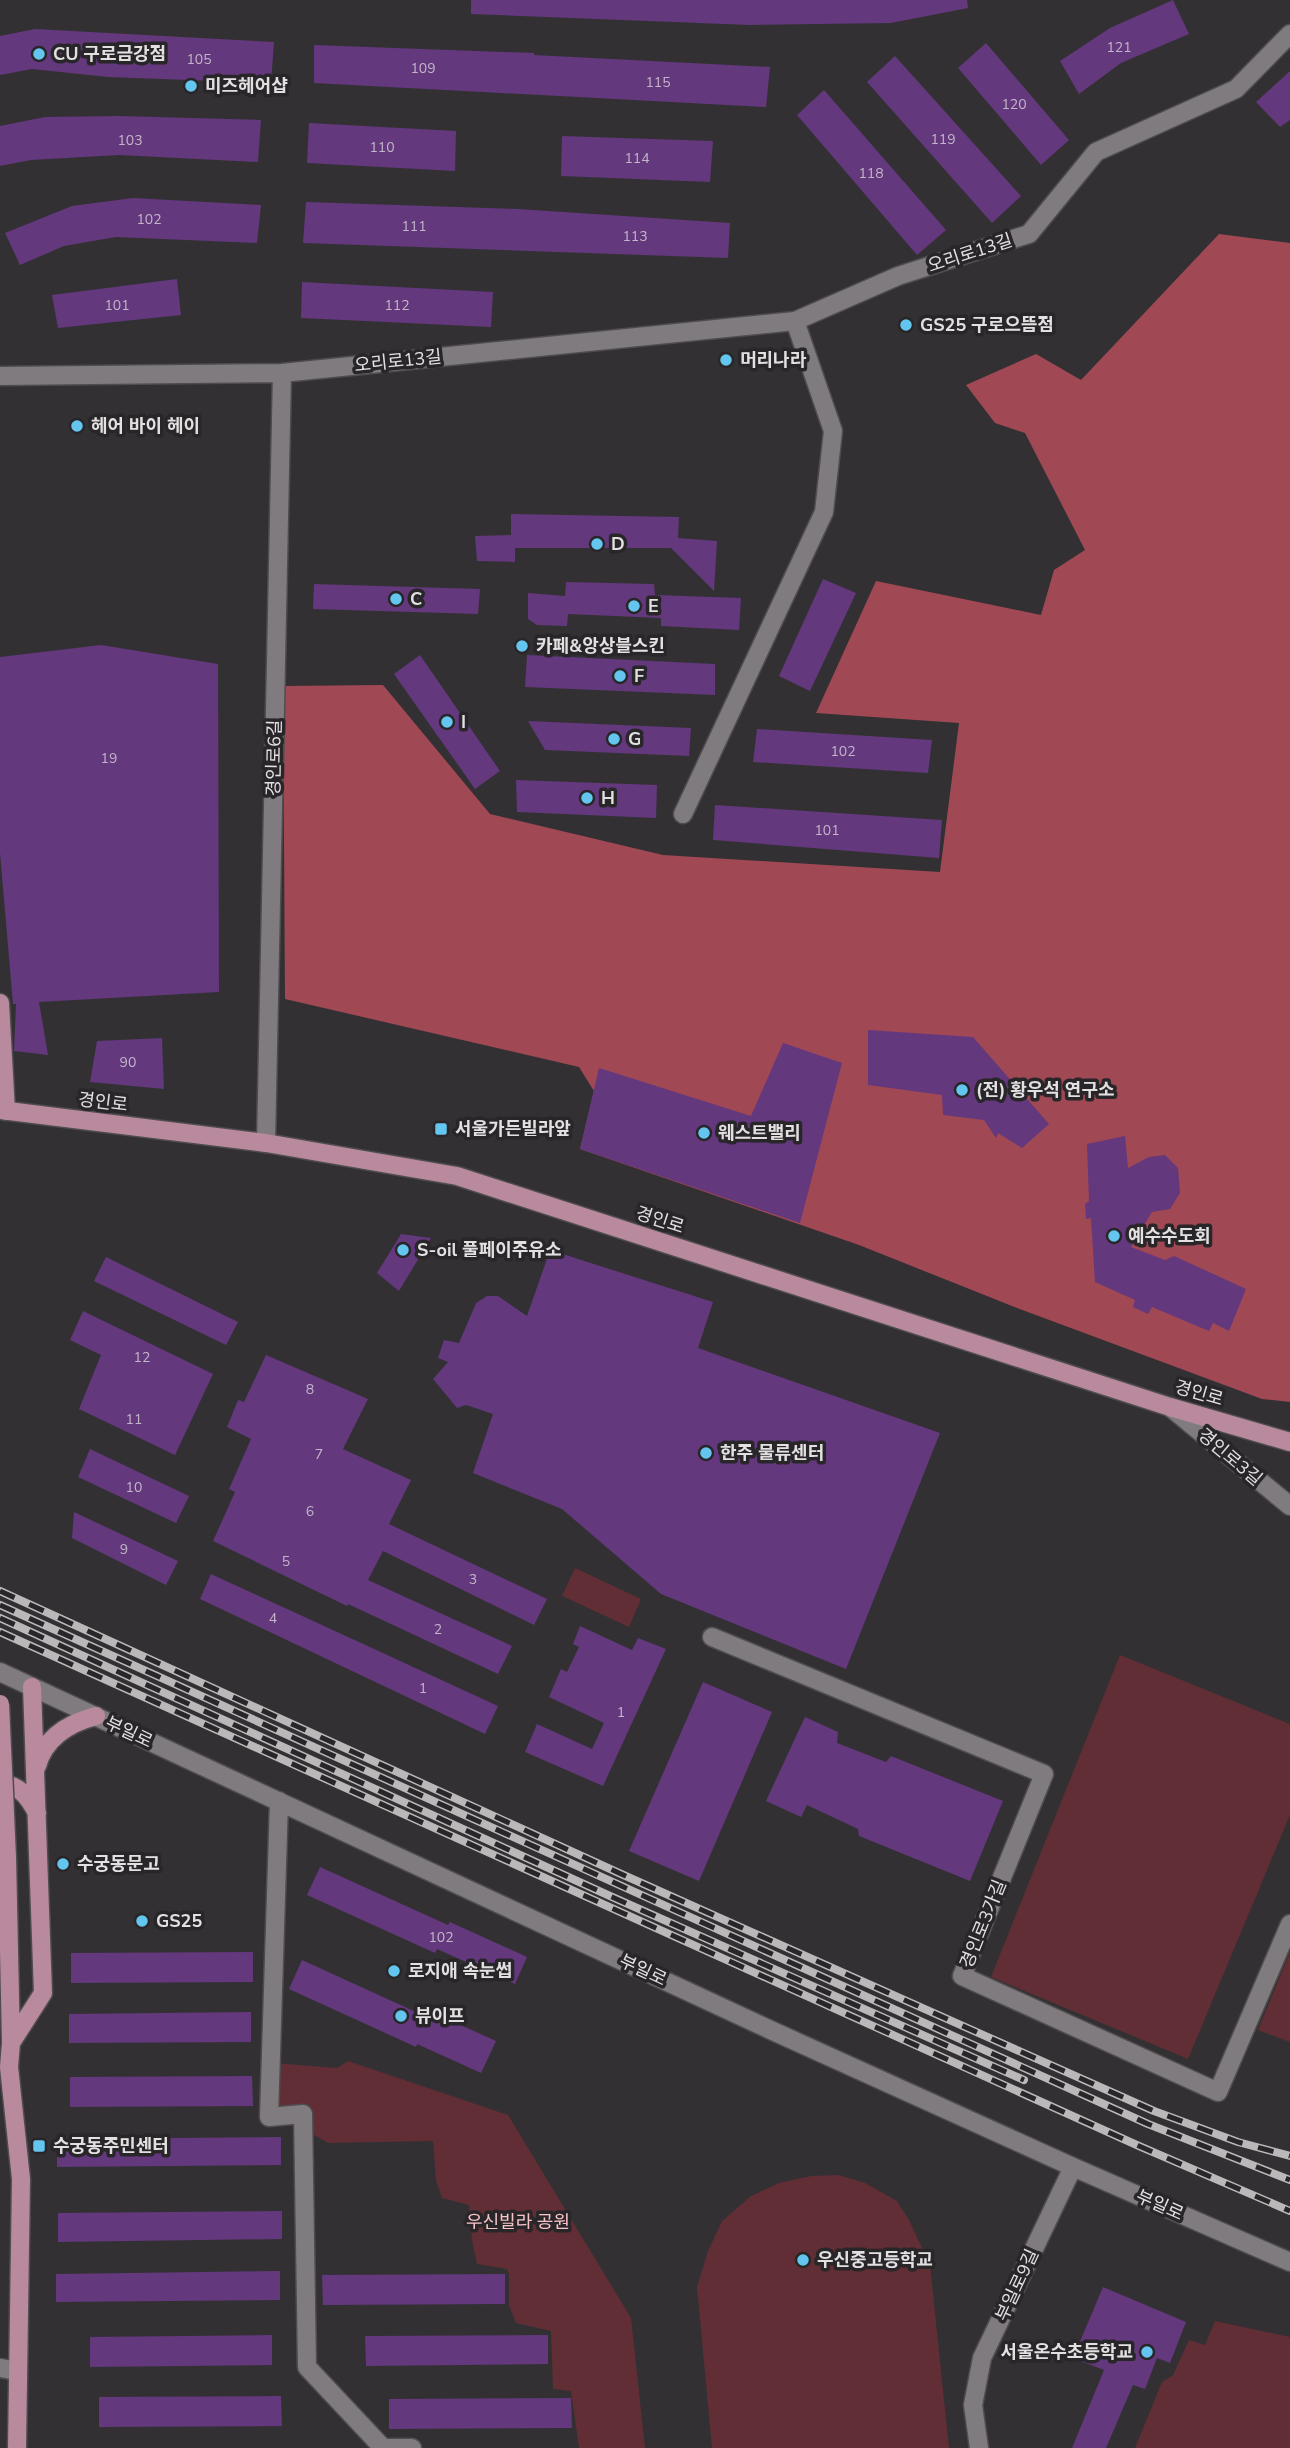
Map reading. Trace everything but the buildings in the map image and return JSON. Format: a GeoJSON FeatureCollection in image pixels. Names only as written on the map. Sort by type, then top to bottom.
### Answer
{"type":"FeatureCollection","features":[{"type":"Feature","properties":{"kind":"main road"},"geometry":{"type":"LineString","coordinates":[[0,1003],[3,1110]]}},
{"type":"Feature","properties":{"kind":"main road","name":"경인로"},"geometry":{"type":"LineString","coordinates":[[3,1110],[266,1143],[457,1176],[1170,1407],[1290,1442]]}},
{"type":"Feature","properties":{"kind":"main road"},"geometry":{"type":"LineString","coordinates":[[17,2448],[9,2369],[21,2179],[4,2067],[11,2043],[43,1993],[32,1686]]}},
{"type":"Feature","properties":{"kind":"main road"},"geometry":{"type":"LineString","coordinates":[[0,1704],[11,2043]]}},
{"type":"Feature","properties":{"kind":"main road"},"geometry":{"type":"LineString","coordinates":[[35,1772],[43,1751],[55,1736],[73,1724],[96,1716]]}},
{"type":"Feature","properties":{"kind":"main road"},"geometry":{"type":"LineString","coordinates":[[0,1784],[19,1789],[29,1798],[37,1813]]}},
{"type":"Feature","properties":{"kind":"main road"},"geometry":{"type":"LineString","coordinates":[[0,2025],[11,2043]]}},
{"type":"Feature","properties":{"kind":"street","name":"오리로13길"},"geometry":{"type":"LineString","coordinates":[[0,376],[282,373],[795,321],[898,276],[1029,234],[1096,152],[1236,89],[1290,34]]}},
{"type":"Feature","properties":{"kind":"street"},"geometry":{"type":"LineString","coordinates":[[683,814],[824,512],[833,431],[795,321]]}},
{"type":"Feature","properties":{"kind":"street","name":"경인로6길"},"geometry":{"type":"LineString","coordinates":[[266,1143],[282,373]]}},
{"type":"Feature","properties":{"kind":"street","name":"경인로3길"},"geometry":{"type":"LineString","coordinates":[[1170,1407],[1290,1506]]}},
{"type":"Feature","properties":{"kind":"street","name":"경인로3가길"},"geometry":{"type":"LineString","coordinates":[[712,1637],[1044,1774],[962,1976],[1218,2092],[1290,1924]]}},
{"type":"Feature","properties":{"kind":"street","name":"부일로"},"geometry":{"type":"LineString","coordinates":[[0,1672],[1073,2167],[1290,2262]]}},
{"type":"Feature","properties":{"kind":"street"},"geometry":{"type":"LineString","coordinates":[[279,1801],[269,2117],[303,2114],[307,2367],[383,2448],[412,2448]]}},
{"type":"Feature","properties":{"kind":"street","name":"부일로9길"},"geometry":{"type":"LineString","coordinates":[[979,2448],[973,2405],[982,2358],[1073,2167]]}},
{"type":"Feature","properties":{"kind":"green space"},"geometry":{"type":"Polygon","coordinates":[[[575,1568],[641,1599],[629,1627],[562,1596],[575,1568]]]}},
{"type":"Feature","properties":{"kind":"green space"},"geometry":{"type":"Polygon","coordinates":[[[1120,1655],[1290,1724],[1290,1815],[1188,2059],[991,1977],[1120,1655]]]}},
{"type":"Feature","properties":{"kind":"green space"},"geometry":{"type":"Polygon","coordinates":[[[1290,1952],[1290,2042],[1258,2030],[1290,1952]]]}},
{"type":"Feature","properties":{"kind":"green space","name":"우신빌라 공원"},"geometry":{"type":"Polygon","coordinates":[[[348,2061],[508,2115],[631,2318],[645,2448],[579,2448],[571,2391],[553,2389],[551,2331],[516,2323],[509,2305],[507,2269],[477,2264],[469,2205],[442,2198],[436,2180],[433,2141],[328,2143],[278,2114],[274,2063],[337,2068],[348,2061]]]}},
{"type":"Feature","properties":{"kind":"green space"},"geometry":{"type":"Polygon","coordinates":[[[838,2175],[865,2183],[897,2201],[930,2265],[949,2448],[712,2448],[697,2287],[708,2251],[722,2221],[751,2196],[779,2183],[811,2176],[838,2175]]]}},
{"type":"Feature","properties":{"kind":"green space"},"geometry":{"type":"Polygon","coordinates":[[[1215,2321],[1290,2337],[1290,2448],[1135,2448],[1162,2382],[1173,2375],[1189,2340],[1205,2345],[1215,2321]]]}},
{"type":"Feature","properties":{"kind":"shaded area"},"geometry":{"type":"Polygon","coordinates":[[[1219,234],[1290,243],[1290,1402],[1262,1399],[1017,1308],[859,1245],[580,1149],[594,1091],[579,1067],[285,999],[283,686],[383,685],[490,814],[663,855],[940,872],[959,723],[816,713],[876,581],[1041,615],[1054,570],[1085,550],[1025,433],[995,423],[966,385],[1036,354],[1081,380],[1219,234]]]}},
{"type":"Feature","properties":{"kind":"railway"},"geometry":{"type":"LineString","coordinates":[[0,1591],[619,1873],[1154,2111],[1238,2142],[1290,2156]]}},
{"type":"Feature","properties":{"kind":"railway"},"geometry":{"type":"LineString","coordinates":[[0,1605],[1148,2124],[1290,2180]]}},
{"type":"Feature","properties":{"kind":"railway"},"geometry":{"type":"LineString","coordinates":[[0,1618],[610,1896],[1024,2080]]}},
{"type":"Feature","properties":{"kind":"railway"},"geometry":{"type":"LineString","coordinates":[[0,1632],[1139,2146],[1290,2211]]}},
{"type":"Feature","properties":{"kind":"place","name":"CU 구로금강점"},"geometry":{"type":"Point","coordinates":[39,54]}},
{"type":"Feature","properties":{"kind":"place","name":"미즈헤어샵"},"geometry":{"type":"Point","coordinates":[191,86]}},
{"type":"Feature","properties":{"kind":"place","name":"GS25 구로으뜸점"},"geometry":{"type":"Point","coordinates":[906,325]}},
{"type":"Feature","properties":{"kind":"place","name":"머리나라"},"geometry":{"type":"Point","coordinates":[726,360]}},
{"type":"Feature","properties":{"kind":"place","name":"헤어 바이 헤이"},"geometry":{"type":"Point","coordinates":[77,426]}},
{"type":"Feature","properties":{"kind":"place","name":"D"},"geometry":{"type":"Point","coordinates":[597,544]}},
{"type":"Feature","properties":{"kind":"place","name":"C"},"geometry":{"type":"Point","coordinates":[396,599]}},
{"type":"Feature","properties":{"kind":"place","name":"E"},"geometry":{"type":"Point","coordinates":[634,606]}},
{"type":"Feature","properties":{"kind":"place","name":"카페&앙상블스킨"},"geometry":{"type":"Point","coordinates":[522,646]}},
{"type":"Feature","properties":{"kind":"place","name":"F"},"geometry":{"type":"Point","coordinates":[620,676]}},
{"type":"Feature","properties":{"kind":"place","name":"I"},"geometry":{"type":"Point","coordinates":[447,722]}},
{"type":"Feature","properties":{"kind":"place","name":"G"},"geometry":{"type":"Point","coordinates":[614,739]}},
{"type":"Feature","properties":{"kind":"place","name":"H"},"geometry":{"type":"Point","coordinates":[587,798]}},
{"type":"Feature","properties":{"kind":"place","name":"(전) 황우석 연구소"},"geometry":{"type":"Point","coordinates":[962,1090]}},
{"type":"Feature","properties":{"kind":"place","name":"서울가든빌라앞"},"geometry":{"type":"Point","coordinates":[441,1129]}},
{"type":"Feature","properties":{"kind":"place","name":"웨스트밸리"},"geometry":{"type":"Point","coordinates":[704,1133]}},
{"type":"Feature","properties":{"kind":"place","name":"예수수도회"},"geometry":{"type":"Point","coordinates":[1114,1236]}},
{"type":"Feature","properties":{"kind":"place","name":"S-oil 풀페이주유소"},"geometry":{"type":"Point","coordinates":[403,1250]}},
{"type":"Feature","properties":{"kind":"place","name":"한주 물류센터"},"geometry":{"type":"Point","coordinates":[706,1453]}},
{"type":"Feature","properties":{"kind":"place","name":"수궁동문고"},"geometry":{"type":"Point","coordinates":[63,1864]}},
{"type":"Feature","properties":{"kind":"place","name":"GS25"},"geometry":{"type":"Point","coordinates":[142,1921]}},
{"type":"Feature","properties":{"kind":"place","name":"로지애 속눈썹"},"geometry":{"type":"Point","coordinates":[394,1971]}},
{"type":"Feature","properties":{"kind":"place","name":"뷰이프"},"geometry":{"type":"Point","coordinates":[401,2016]}},
{"type":"Feature","properties":{"kind":"place","name":"수궁동주민센터"},"geometry":{"type":"Point","coordinates":[39,2146]}},
{"type":"Feature","properties":{"kind":"place","name":"우신중고등학교"},"geometry":{"type":"Point","coordinates":[803,2260]}},
{"type":"Feature","properties":{"kind":"place","name":"서울온수초등학교"},"geometry":{"type":"Point","coordinates":[1147,2352]}}]}
